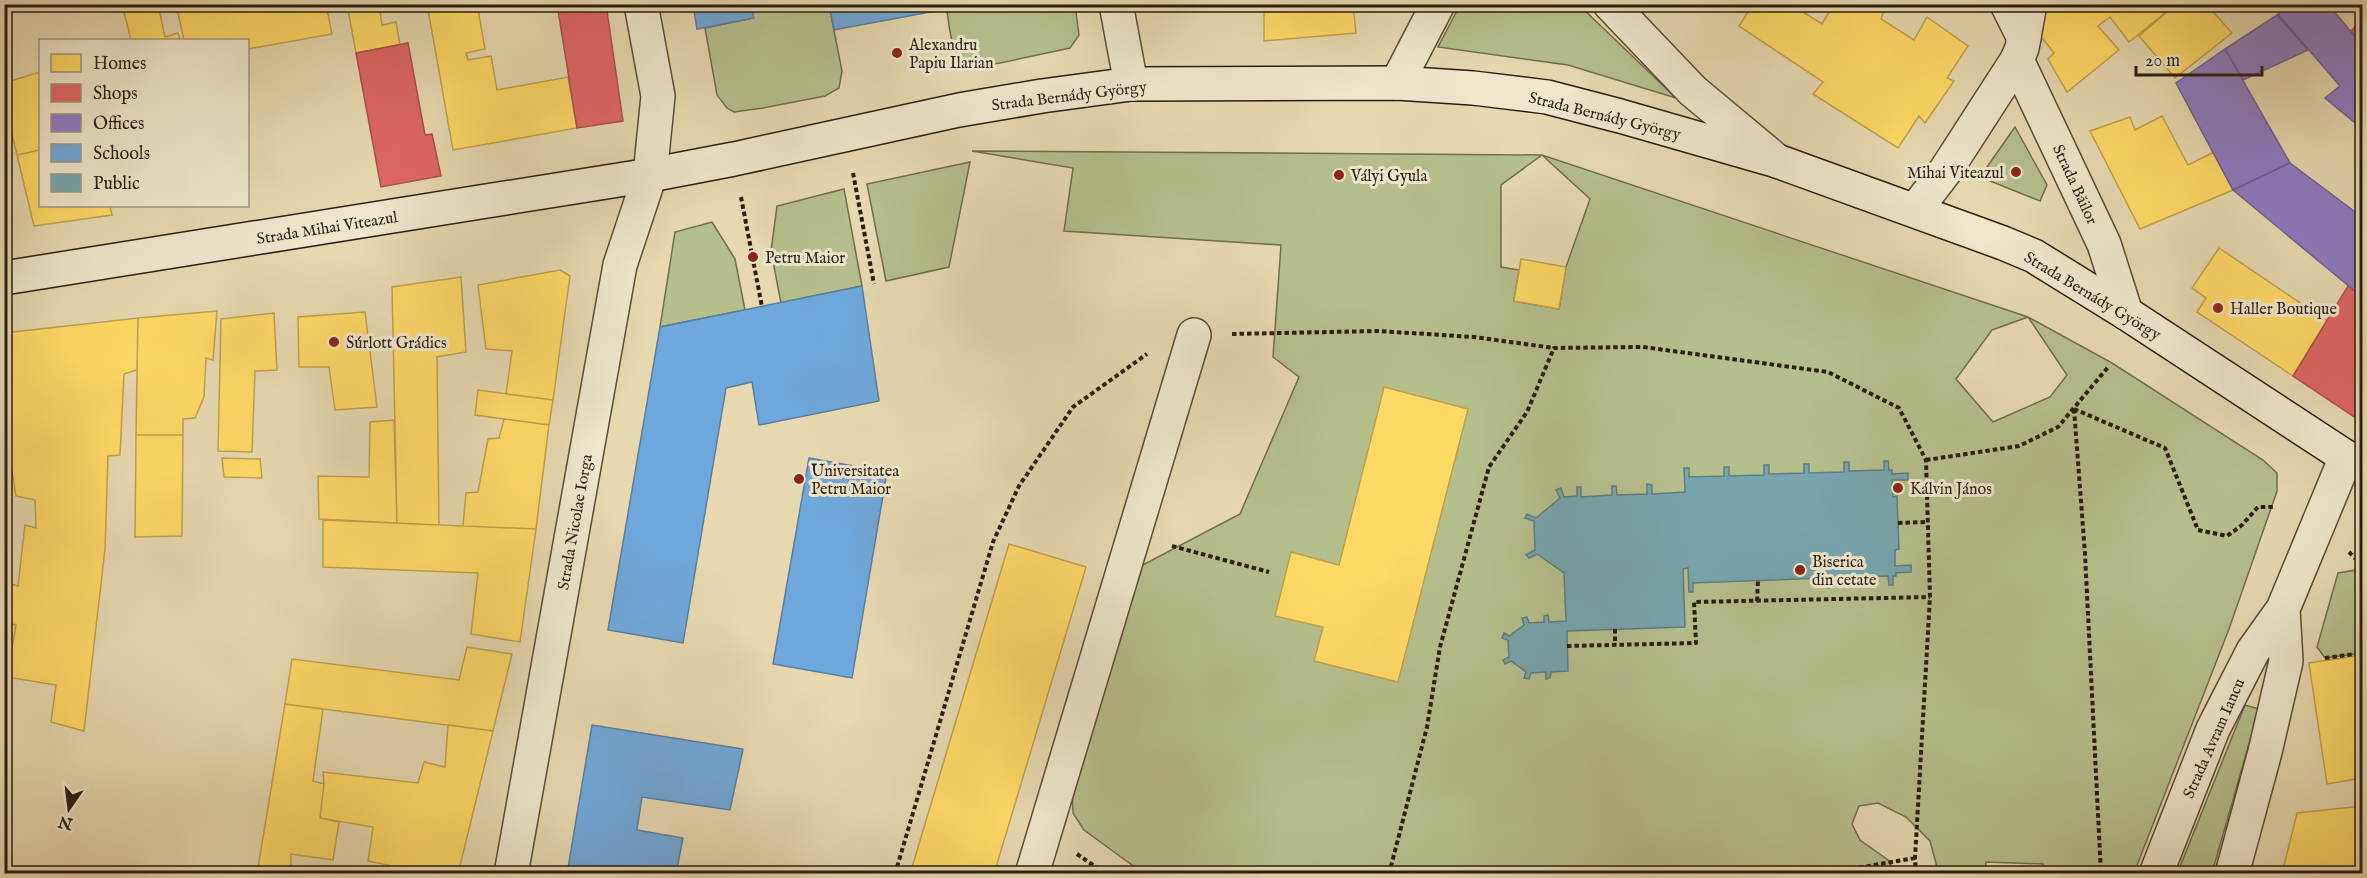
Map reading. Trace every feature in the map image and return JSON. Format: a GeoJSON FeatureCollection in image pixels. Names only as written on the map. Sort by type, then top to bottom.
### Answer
{"type":"FeatureCollection","features":[{"type":"Feature","properties":{"kind":"street","name":"Strada Nicolae Iorga"},"geometry":{"type":"LineString","coordinates":[[511,873],[620,265],[650,175],[658,96],[641,4]]}},
{"type":"Feature","properties":{"kind":"street"},"geometry":{"type":"LineString","coordinates":[[1116,4],[1131,84]]}},
{"type":"Feature","properties":{"kind":"street"},"geometry":{"type":"LineString","coordinates":[[1397,83],[1437,4]]}},
{"type":"Feature","properties":{"kind":"street"},"geometry":{"type":"LineString","coordinates":[[1610,4],[1693,91],[1777,161]]}},
{"type":"Feature","properties":{"kind":"street","name":"Strada Băilor"},"geometry":{"type":"LineString","coordinates":[[2007,4],[2020,49],[2104,244],[2126,313]]}},
{"type":"Feature","properties":{"kind":"street"},"geometry":{"type":"LineString","coordinates":[[1916,210],[1946,170],[2020,49],[2030,4]]}},
{"type":"Feature","properties":{"kind":"street","name":"Strada Bernády György"},"geometry":{"type":"LineString","coordinates":[[650,175],[959,110],[1131,84],[1397,83],[1473,88],[1547,97],[1777,161],[1916,210],[2034,256],[2354,461]]}},
{"type":"Feature","properties":{"kind":"street","name":"Strada Mihai Viteazul"},"geometry":{"type":"LineString","coordinates":[[4,278],[650,175]]}},
{"type":"Feature","properties":{"kind":"street"},"geometry":{"type":"LineString","coordinates":[[1032,873],[1194,335]]}},
{"type":"Feature","properties":{"kind":"street","name":"Strada Avram Iancu"},"geometry":{"type":"LineString","coordinates":[[2156,873],[2213,729],[2253,651],[2283,609],[2354,461]]}},
{"type":"Feature","properties":{"kind":"street","name":"Strada Avram Iancu"},"geometry":{"type":"LineString","coordinates":[[2232,873],[2265,752],[2286,661],[2283,609]]}},
{"type":"Feature","properties":{"kind":"path"},"geometry":{"type":"LineString","coordinates":[[851,163],[874,284]]}},
{"type":"Feature","properties":{"kind":"path"},"geometry":{"type":"LineString","coordinates":[[740,191],[762,307]]}},
{"type":"Feature","properties":{"kind":"path"},"geometry":{"type":"LineString","coordinates":[[895,873],[993,542],[1019,486],[1073,407],[1143,356],[1194,335],[1378,331],[1474,337],[1554,348],[1643,347],[1828,372],[1899,408],[1926,460],[1926,522],[1930,597],[1916,873]]}},
{"type":"Feature","properties":{"kind":"path"},"geometry":{"type":"LineString","coordinates":[[1389,873],[1427,727],[1440,647],[1489,467],[1527,412],[1554,348]]}},
{"type":"Feature","properties":{"kind":"path"},"geometry":{"type":"LineString","coordinates":[[1926,460],[2019,446],[2058,428],[2109,366]]}},
{"type":"Feature","properties":{"kind":"path"},"geometry":{"type":"LineString","coordinates":[[2074,409],[2165,448],[2198,530],[2227,536],[2242,525],[2259,507],[2273,507]]}},
{"type":"Feature","properties":{"kind":"path"},"geometry":{"type":"LineString","coordinates":[[2074,409],[2085,554],[2101,873]]}},
{"type":"Feature","properties":{"kind":"path"},"geometry":{"type":"LineString","coordinates":[[1898,523],[1926,522]]}},
{"type":"Feature","properties":{"kind":"path"},"geometry":{"type":"LineString","coordinates":[[1133,536],[1269,572]]}},
{"type":"Feature","properties":{"kind":"path"},"geometry":{"type":"LineString","coordinates":[[1758,581],[1758,601]]}},
{"type":"Feature","properties":{"kind":"path"},"geometry":{"type":"LineString","coordinates":[[1567,646],[1695,643],[1694,602],[1930,597]]}},
{"type":"Feature","properties":{"kind":"path"},"geometry":{"type":"LineString","coordinates":[[1615,629],[1615,644]]}},
{"type":"Feature","properties":{"kind":"path"},"geometry":{"type":"LineString","coordinates":[[2317,659],[2362,652]]}},
{"type":"Feature","properties":{"kind":"path"},"geometry":{"type":"LineString","coordinates":[[1822,873],[1915,858]]}},
{"type":"Feature","properties":{"kind":"green space"},"geometry":{"type":"Polygon","coordinates":[[[793,5],[829,5],[842,71],[839,88],[825,96],[763,108],[734,112],[727,108],[717,95],[705,28],[753,18],[752,12],[793,5]]]}},
{"type":"Feature","properties":{"kind":"green space"},"geometry":{"type":"Polygon","coordinates":[[[946,5],[1075,5],[1079,35],[1070,48],[971,67],[958,56],[954,49],[946,5]]]}},
{"type":"Feature","properties":{"kind":"green space"},"geometry":{"type":"Polygon","coordinates":[[[1460,5],[1579,5],[1676,98],[1568,65],[1438,47],[1460,5]]]}},
{"type":"Feature","properties":{"kind":"green space"},"geometry":{"type":"Polygon","coordinates":[[[2015,127],[2047,185],[2040,201],[1980,177],[2015,127]]]}},
{"type":"Feature","properties":{"kind":"green space"},"geometry":{"type":"Polygon","coordinates":[[[972,151],[1542,155],[2028,317],[2112,363],[2263,460],[2277,473],[2277,491],[2229,629],[2134,873],[2043,873],[2043,864],[1986,862],[1985,873],[1937,873],[1930,841],[1906,817],[1878,803],[1859,806],[1852,824],[1860,840],[1888,860],[1896,873],[1143,873],[1084,830],[1073,813],[1072,788],[1137,568],[1240,514],[1299,377],[1273,357],[1281,245],[1064,231],[1073,168],[972,151]],[[1542,155],[1501,185],[1501,267],[1519,270],[1514,301],[1559,309],[1566,267],[1590,199],[1542,155]],[[2028,317],[1992,330],[1956,379],[1993,422],[2050,397],[2067,375],[2028,317]]]}},
{"type":"Feature","properties":{"kind":"green space"},"geometry":{"type":"Polygon","coordinates":[[[970,162],[949,267],[886,281],[867,184],[970,162]]]}},
{"type":"Feature","properties":{"kind":"green space"},"geometry":{"type":"Polygon","coordinates":[[[844,189],[862,286],[781,303],[771,251],[777,206],[844,189]]]}},
{"type":"Feature","properties":{"kind":"green space"},"geometry":{"type":"Polygon","coordinates":[[[712,222],[735,259],[745,310],[660,327],[675,232],[712,222]]]}},
{"type":"Feature","properties":{"kind":"green space"},"geometry":{"type":"Polygon","coordinates":[[[2362,569],[2362,653],[2325,658],[2317,647],[2338,573],[2362,569]]]}},
{"type":"Feature","properties":{"kind":"green space"},"geometry":{"type":"Polygon","coordinates":[[[2245,705],[2259,709],[2212,873],[2177,874],[2245,705]]]}},
{"type":"Feature","properties":{"kind":"building: Homes"},"geometry":{"type":"Polygon","coordinates":[[[122,4],[158,4],[165,37],[178,33],[180,39],[131,39],[122,4]]]}},
{"type":"Feature","properties":{"kind":"building: Homes"},"geometry":{"type":"Polygon","coordinates":[[[176,4],[326,4],[332,34],[249,49],[249,39],[184,39],[176,4]]]}},
{"type":"Feature","properties":{"kind":"building: Homes"},"geometry":{"type":"Polygon","coordinates":[[[347,4],[379,4],[382,25],[396,22],[400,45],[356,53],[347,4]]]}},
{"type":"Feature","properties":{"kind":"building: Homes"},"geometry":{"type":"Polygon","coordinates":[[[427,4],[477,4],[485,49],[466,53],[468,60],[491,56],[497,90],[568,77],[577,128],[453,150],[427,4]]]}},
{"type":"Feature","properties":{"kind":"building: Homes"},"geometry":{"type":"Polygon","coordinates":[[[1264,4],[1353,4],[1356,33],[1264,41],[1264,4]]]}},
{"type":"Feature","properties":{"kind":"building: Homes"},"geometry":{"type":"Polygon","coordinates":[[[1753,4],[1790,4],[1822,24],[1834,4],[1880,4],[1885,8],[1881,19],[1914,40],[1927,17],[1968,46],[1947,78],[1954,81],[1925,123],[1919,116],[1898,148],[1813,94],[1823,82],[1739,26],[1753,4]]]}},
{"type":"Feature","properties":{"kind":"building: Homes"},"geometry":{"type":"Polygon","coordinates":[[[2048,4],[2176,4],[2129,42],[2110,17],[2098,26],[2119,50],[2067,92],[2048,59],[2054,53],[2039,34],[2048,4]]]}},
{"type":"Feature","properties":{"kind":"building: Homes"},"geometry":{"type":"Polygon","coordinates":[[[2176,4],[2206,4],[2232,33],[2175,78],[2139,36],[2176,4]]]}},
{"type":"Feature","properties":{"kind":"building: Homes"},"geometry":{"type":"Polygon","coordinates":[[[39,72],[39,150],[17,155],[4,101],[4,83],[39,72]]]}},
{"type":"Feature","properties":{"kind":"building: Homes"},"geometry":{"type":"Polygon","coordinates":[[[2162,116],[2188,165],[2214,152],[2233,190],[2140,229],[2090,131],[2130,117],[2135,130],[2162,116]]]}},
{"type":"Feature","properties":{"kind":"building: Homes"},"geometry":{"type":"Polygon","coordinates":[[[39,150],[39,207],[110,207],[112,215],[34,226],[17,155],[39,150]]]}},
{"type":"Feature","properties":{"kind":"building: Homes"},"geometry":{"type":"Polygon","coordinates":[[[2219,248],[2327,321],[2293,376],[2197,312],[2206,298],[2192,288],[2219,248]]]}},
{"type":"Feature","properties":{"kind":"building: Homes"},"geometry":{"type":"Polygon","coordinates":[[[1521,259],[1566,267],[1559,309],[1514,301],[1521,259]]]}},
{"type":"Feature","properties":{"kind":"building: Homes"},"geometry":{"type":"Polygon","coordinates":[[[560,270],[570,276],[553,400],[506,394],[512,351],[486,349],[478,285],[560,270]]]}},
{"type":"Feature","properties":{"kind":"building: Homes"},"geometry":{"type":"Polygon","coordinates":[[[461,277],[466,352],[437,357],[439,525],[397,523],[392,287],[461,277]]]}},
{"type":"Feature","properties":{"kind":"building: Homes"},"geometry":{"type":"Polygon","coordinates":[[[217,311],[213,360],[206,358],[204,397],[195,418],[183,419],[183,435],[136,435],[138,318],[217,311]]]}},
{"type":"Feature","properties":{"kind":"building: Homes","name":"Súrlott Grádics"},"geometry":{"type":"Polygon","coordinates":[[[365,312],[377,407],[335,410],[329,367],[299,367],[298,317],[365,312]]]}},
{"type":"Feature","properties":{"kind":"building: Homes"},"geometry":{"type":"Polygon","coordinates":[[[274,313],[277,370],[255,371],[252,452],[218,451],[221,319],[274,313]]]}},
{"type":"Feature","properties":{"kind":"building: Homes"},"geometry":{"type":"Polygon","coordinates":[[[138,318],[137,370],[124,374],[120,455],[108,456],[105,549],[84,731],[51,722],[56,685],[7,677],[16,625],[5,622],[11,584],[18,586],[25,525],[36,528],[35,500],[16,496],[4,420],[4,333],[138,318]]]}},
{"type":"Feature","properties":{"kind":"building: Homes"},"geometry":{"type":"Polygon","coordinates":[[[1384,387],[1468,409],[1398,682],[1314,661],[1323,627],[1275,616],[1291,552],[1339,565],[1384,387]]]}},
{"type":"Feature","properties":{"kind":"building: Homes"},"geometry":{"type":"Polygon","coordinates":[[[478,390],[553,400],[549,425],[475,415],[478,390]]]}},
{"type":"Feature","properties":{"kind":"building: Homes"},"geometry":{"type":"Polygon","coordinates":[[[504,419],[549,425],[536,529],[463,526],[466,493],[478,492],[488,439],[499,438],[504,419]]]}},
{"type":"Feature","properties":{"kind":"building: Homes"},"geometry":{"type":"Polygon","coordinates":[[[394,420],[397,523],[319,519],[318,476],[369,477],[370,422],[394,420]]]}},
{"type":"Feature","properties":{"kind":"building: Homes"},"geometry":{"type":"Polygon","coordinates":[[[136,435],[183,435],[182,536],[135,537],[136,435]]]}},
{"type":"Feature","properties":{"kind":"building: Homes"},"geometry":{"type":"Polygon","coordinates":[[[222,458],[260,459],[262,478],[224,477],[222,458]]]}},
{"type":"Feature","properties":{"kind":"building: Homes"},"geometry":{"type":"Polygon","coordinates":[[[323,520],[536,529],[520,642],[471,634],[478,573],[323,567],[323,520]]]}},
{"type":"Feature","properties":{"kind":"building: Homes"},"geometry":{"type":"Polygon","coordinates":[[[1009,544],[1086,567],[994,874],[910,874],[1009,544]]]}},
{"type":"Feature","properties":{"kind":"building: Homes"},"geometry":{"type":"Polygon","coordinates":[[[467,647],[512,654],[493,731],[285,704],[292,659],[459,680],[467,647]]]}},
{"type":"Feature","properties":{"kind":"building: Homes"},"geometry":{"type":"Polygon","coordinates":[[[2362,655],[2362,778],[2327,784],[2309,663],[2362,655]]]}},
{"type":"Feature","properties":{"kind":"building: Homes"},"geometry":{"type":"Polygon","coordinates":[[[285,704],[323,709],[313,781],[324,784],[320,818],[339,822],[333,860],[291,854],[291,874],[257,874],[285,704]]]}},
{"type":"Feature","properties":{"kind":"building: Homes"},"geometry":{"type":"Polygon","coordinates":[[[448,725],[493,731],[458,874],[430,874],[368,861],[373,827],[320,818],[323,772],[418,783],[424,762],[445,767],[448,725]]]}},
{"type":"Feature","properties":{"kind":"building: Homes"},"geometry":{"type":"Polygon","coordinates":[[[2362,806],[2362,874],[2282,874],[2297,813],[2362,806]]]}},
{"type":"Feature","properties":{"kind":"building: Shops"},"geometry":{"type":"Polygon","coordinates":[[[557,4],[606,4],[623,121],[577,128],[557,4]]]}},
{"type":"Feature","properties":{"kind":"building: Shops"},"geometry":{"type":"Polygon","coordinates":[[[2362,20],[2362,45],[2351,31],[2362,20]]]}},
{"type":"Feature","properties":{"kind":"building: Shops"},"geometry":{"type":"Polygon","coordinates":[[[408,43],[425,135],[432,134],[441,176],[381,187],[356,53],[408,43]]]}},
{"type":"Feature","properties":{"kind":"building: Shops"},"geometry":{"type":"Polygon","coordinates":[[[2348,286],[2362,297],[2362,422],[2293,376],[2348,286]]]}},
{"type":"Feature","properties":{"kind":"building: Offices"},"geometry":{"type":"Polygon","coordinates":[[[2291,4],[2328,4],[2362,45],[2362,105],[2354,122],[2325,98],[2340,86],[2278,14],[2291,4]]]}},
{"type":"Feature","properties":{"kind":"building: Offices"},"geometry":{"type":"Polygon","coordinates":[[[2277,15],[2308,50],[2243,80],[2225,49],[2277,15]]]}},
{"type":"Feature","properties":{"kind":"building: Offices"},"geometry":{"type":"Polygon","coordinates":[[[2225,49],[2290,163],[2233,190],[2176,83],[2225,49]]]}},
{"type":"Feature","properties":{"kind":"building: Offices"},"geometry":{"type":"Polygon","coordinates":[[[2362,105],[2362,129],[2354,122],[2362,105]]]}},
{"type":"Feature","properties":{"kind":"building: Offices"},"geometry":{"type":"Polygon","coordinates":[[[2290,163],[2362,217],[2362,297],[2233,190],[2290,163]]]}},
{"type":"Feature","properties":{"kind":"building: Schools"},"geometry":{"type":"Polygon","coordinates":[[[693,4],[793,4],[752,12],[754,18],[697,29],[693,4]]]}},
{"type":"Feature","properties":{"kind":"building: Schools"},"geometry":{"type":"Polygon","coordinates":[[[829,4],[946,4],[947,9],[834,30],[829,4]]]}},
{"type":"Feature","properties":{"kind":"building: Schools"},"geometry":{"type":"Polygon","coordinates":[[[862,286],[879,401],[759,425],[752,382],[726,388],[683,643],[608,630],[660,327],[862,286]]]}},
{"type":"Feature","properties":{"kind":"building: Schools"},"geometry":{"type":"Polygon","coordinates":[[[809,458],[887,472],[852,678],[773,664],[809,458]]]}},
{"type":"Feature","properties":{"kind":"building: Schools"},"geometry":{"type":"Polygon","coordinates":[[[592,725],[743,749],[730,810],[642,797],[637,830],[683,838],[676,874],[567,874],[592,725]]]}},
{"type":"Feature","properties":{"kind":"building: Public","name":"Biserica din cetate"},"geometry":{"type":"Polygon","coordinates":[[[1884,461],[1888,461],[1892,474],[1908,473],[1908,480],[1892,480],[1893,497],[1897,496],[1899,549],[1895,550],[1895,566],[1911,565],[1911,572],[1896,573],[1896,576],[1893,576],[1893,585],[1889,585],[1888,576],[1829,578],[1829,588],[1825,587],[1825,578],[1693,583],[1693,592],[1689,592],[1688,568],[1683,569],[1685,627],[1567,631],[1568,671],[1551,672],[1550,678],[1546,679],[1546,672],[1531,673],[1529,679],[1524,678],[1526,672],[1511,661],[1505,664],[1503,660],[1509,657],[1508,640],[1502,638],[1504,633],[1509,636],[1524,625],[1522,618],[1527,617],[1529,623],[1544,622],[1544,616],[1548,615],[1549,622],[1566,621],[1564,573],[1537,554],[1529,558],[1526,555],[1535,550],[1534,521],[1525,518],[1527,514],[1536,518],[1560,498],[1556,490],[1561,488],[1564,497],[1577,496],[1577,487],[1581,487],[1581,497],[1612,495],[1612,486],[1616,486],[1617,495],[1647,494],[1647,484],[1652,485],[1652,494],[1685,492],[1684,468],[1689,468],[1689,477],[1724,476],[1724,467],[1729,467],[1729,476],[1764,475],[1764,465],[1769,465],[1769,474],[1804,473],[1804,464],[1809,464],[1809,473],[1844,472],[1844,462],[1849,462],[1849,471],[1884,470],[1884,461]]]}},
{"type":"Feature","properties":{"kind":"place","name":"Alexandru Papiu Ilarian"},"geometry":{"type":"Point","coordinates":[897,53]}},
{"type":"Feature","properties":{"kind":"place","name":"Mihai Viteazul"},"geometry":{"type":"Point","coordinates":[2016,172]}},
{"type":"Feature","properties":{"kind":"place","name":"Vályi Gyula"},"geometry":{"type":"Point","coordinates":[1339,175]}},
{"type":"Feature","properties":{"kind":"place","name":"Petru Maior"},"geometry":{"type":"Point","coordinates":[753,257]}},
{"type":"Feature","properties":{"kind":"place","name":"Haller Boutique"},"geometry":{"type":"Point","coordinates":[2218,308]}},
{"type":"Feature","properties":{"kind":"place","name":"Súrlott Grádics"},"geometry":{"type":"Point","coordinates":[334,342]}},
{"type":"Feature","properties":{"kind":"place","name":"Universitatea Petru Maior"},"geometry":{"type":"Point","coordinates":[799,479]}},
{"type":"Feature","properties":{"kind":"place","name":"Kálvin János"},"geometry":{"type":"Point","coordinates":[1898,488]}},
{"type":"Feature","properties":{"kind":"place","name":"Biserica din cetate"},"geometry":{"type":"Point","coordinates":[1800,570]}}]}
